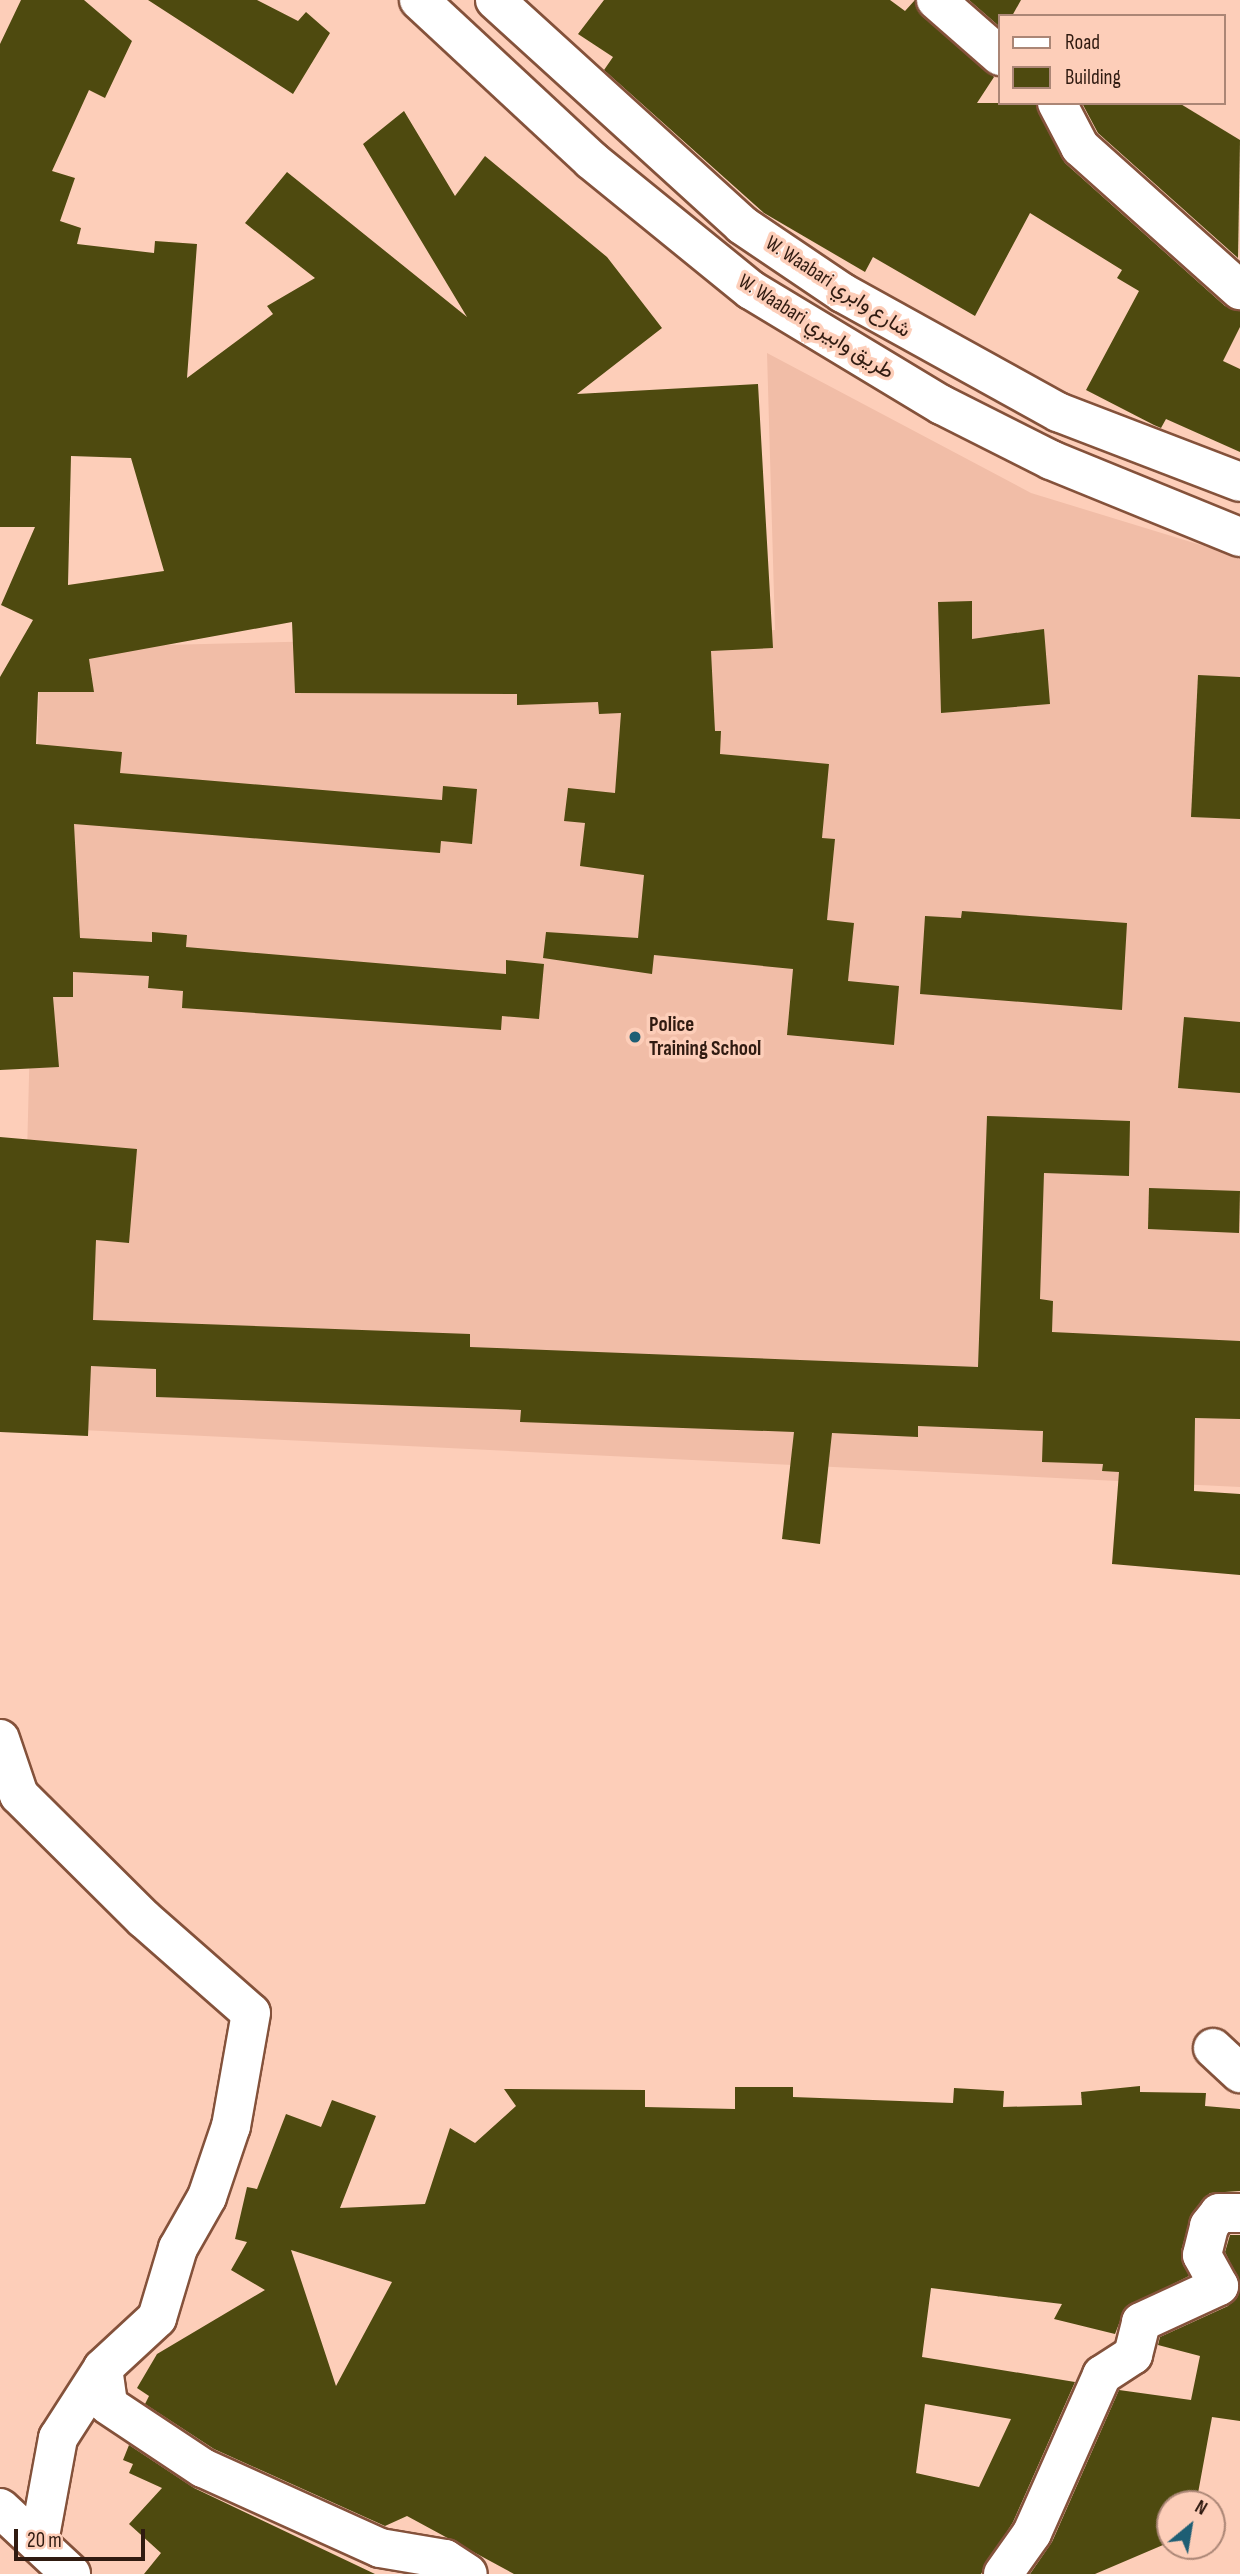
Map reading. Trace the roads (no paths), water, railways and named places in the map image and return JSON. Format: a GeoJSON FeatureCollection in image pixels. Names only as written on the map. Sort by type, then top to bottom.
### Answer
{"type":"FeatureCollection","features":[{"type":"Feature","properties":{"kind":"street","name":"W. Waabari طريق وابيري"},"geometry":{"type":"LineString","coordinates":[[419,0],[591,160],[751,290],[942,405],[1051,460],[1240,537]]}},
{"type":"Feature","properties":{"kind":"street","name":"W. Waabari شارع وابري"},"geometry":{"type":"LineString","coordinates":[[495,0],[742,225],[843,293],[1058,412],[1240,482]]}},
{"type":"Feature","properties":{"kind":"street"},"geometry":{"type":"LineString","coordinates":[[936,0],[998,54]]}},
{"type":"Feature","properties":{"kind":"street"},"geometry":{"type":"LineString","coordinates":[[1058,105],[1080,147],[1240,290]]}},
{"type":"Feature","properties":{"kind":"street"},"geometry":{"type":"LineString","coordinates":[[0,1739],[19,1795],[144,1919],[251,2012],[231,2126],[207,2197],[178,2248],[157,2318],[103,2368],[58,2438],[39,2542]]}},
{"type":"Feature","properties":{"kind":"street"},"geometry":{"type":"LineString","coordinates":[[1213,2048],[1240,2073]]}},
{"type":"Feature","properties":{"kind":"street"},"geometry":{"type":"LineString","coordinates":[[1003,2574],[1032,2533],[1102,2375],[1133,2355],[1141,2322],[1219,2287],[1202,2255],[1209,2226],[1219,2213],[1240,2213]]}},
{"type":"Feature","properties":{"kind":"street"},"geometry":{"type":"LineString","coordinates":[[103,2368],[108,2405],[203,2468],[380,2548],[446,2558],[468,2574]]}},
{"type":"Feature","properties":{"kind":"street"},"geometry":{"type":"LineString","coordinates":[[0,2508],[71,2574]]}},
{"type":"Feature","properties":{"kind":"place","name":"Police Training School"},"geometry":{"type":"Point","coordinates":[635,1037]}}]}
